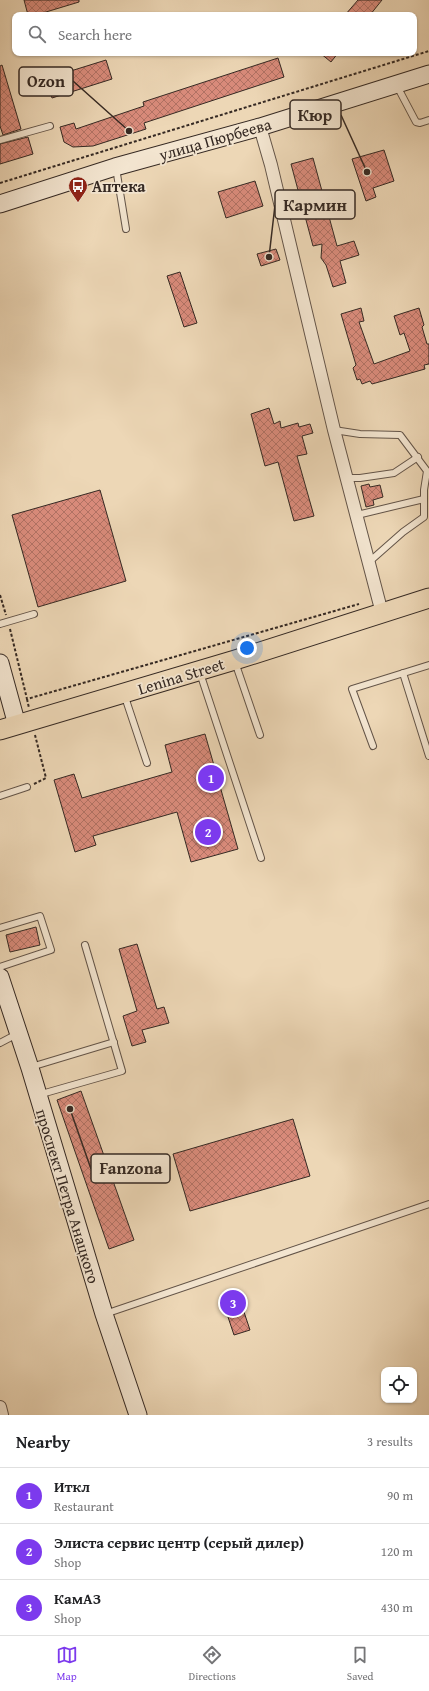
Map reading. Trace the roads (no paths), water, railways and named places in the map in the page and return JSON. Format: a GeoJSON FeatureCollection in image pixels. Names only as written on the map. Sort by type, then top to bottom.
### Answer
{"type":"FeatureCollection","features":[{"type":"Feature","properties":{"kind":"main road","name":"улица Пюрбеева"},"geometry":{"type":"LineString","coordinates":[[0,204],[115,167],[260,126],[429,74]]}},
{"type":"Feature","properties":{"kind":"main road","name":"Lenina Street"},"geometry":{"type":"LineString","coordinates":[[8,727],[235,660],[380,606],[429,598]]}},
{"type":"Feature","properties":{"kind":"main road"},"geometry":{"type":"LineString","coordinates":[[0,663],[8,727]]}},
{"type":"Feature","properties":{"kind":"main road","name":"проспект Петра Анацкого"},"geometry":{"type":"LineString","coordinates":[[0,977],[30,1068],[104,1314],[138,1415]]}},
{"type":"Feature","properties":{"kind":"street"},"geometry":{"type":"LineString","coordinates":[[260,126],[334,430],[380,606]]}},
{"type":"Feature","properties":{"kind":"street"},"geometry":{"type":"LineString","coordinates":[[0,1407],[2,1415]]}},
{"type":"Feature","properties":{"kind":"lane"},"geometry":{"type":"LineString","coordinates":[[396,84],[416,122],[420,123],[429,120]]}},
{"type":"Feature","properties":{"kind":"lane"},"geometry":{"type":"LineString","coordinates":[[0,140],[50,126]]}},
{"type":"Feature","properties":{"kind":"lane"},"geometry":{"type":"LineString","coordinates":[[115,167],[126,229]]}},
{"type":"Feature","properties":{"kind":"lane"},"geometry":{"type":"LineString","coordinates":[[334,430],[360,434],[400,435],[418,457],[427,471],[424,517],[403,532],[369,562]]}},
{"type":"Feature","properties":{"kind":"lane"},"geometry":{"type":"LineString","coordinates":[[347,478],[360,478],[394,473],[418,457]]}},
{"type":"Feature","properties":{"kind":"lane"},"geometry":{"type":"LineString","coordinates":[[357,515],[424,499]]}},
{"type":"Feature","properties":{"kind":"lane"},"geometry":{"type":"LineString","coordinates":[[0,624],[34,614]]}},
{"type":"Feature","properties":{"kind":"lane"},"geometry":{"type":"LineString","coordinates":[[235,660],[260,735]]}},
{"type":"Feature","properties":{"kind":"lane"},"geometry":{"type":"LineString","coordinates":[[373,746],[352,689],[429,665]]}},
{"type":"Feature","properties":{"kind":"lane"},"geometry":{"type":"LineString","coordinates":[[199,671],[261,858]]}},
{"type":"Feature","properties":{"kind":"lane"},"geometry":{"type":"LineString","coordinates":[[403,673],[429,756]]}},
{"type":"Feature","properties":{"kind":"lane"},"geometry":{"type":"LineString","coordinates":[[123,694],[147,763]]}},
{"type":"Feature","properties":{"kind":"lane"},"geometry":{"type":"LineString","coordinates":[[0,796],[27,787]]}},
{"type":"Feature","properties":{"kind":"lane"},"geometry":{"type":"LineString","coordinates":[[0,928],[40,916],[51,950],[0,967]]}},
{"type":"Feature","properties":{"kind":"lane"},"geometry":{"type":"LineString","coordinates":[[37,1095],[122,1071],[85,945]]}},
{"type":"Feature","properties":{"kind":"lane"},"geometry":{"type":"LineString","coordinates":[[0,1043],[18,1033]]}},
{"type":"Feature","properties":{"kind":"lane"},"geometry":{"type":"LineString","coordinates":[[30,1068],[114,1042]]}},
{"type":"Feature","properties":{"kind":"lane"},"geometry":{"type":"LineString","coordinates":[[104,1314],[429,1204]]}},
{"type":"Feature","properties":{"kind":"place","name":"Ozon"},"geometry":{"type":"Point","coordinates":[129,131]}},
{"type":"Feature","properties":{"kind":"place","name":"Кюр"},"geometry":{"type":"Point","coordinates":[367,172]}},
{"type":"Feature","properties":{"kind":"place","name":"Аптека"},"geometry":{"type":"Point","coordinates":[78,203]}},
{"type":"Feature","properties":{"kind":"place","name":"Кармин"},"geometry":{"type":"Point","coordinates":[269,257]}},
{"type":"Feature","properties":{"kind":"place","name":"Иткл"},"geometry":{"type":"Point","coordinates":[211,778]}},
{"type":"Feature","properties":{"kind":"place","name":"Элиста сервис центр (серый дилер)"},"geometry":{"type":"Point","coordinates":[208,832]}},
{"type":"Feature","properties":{"kind":"place","name":"Fanzona"},"geometry":{"type":"Point","coordinates":[70,1109]}},
{"type":"Feature","properties":{"kind":"place","name":"КамАЗ"},"geometry":{"type":"Point","coordinates":[233,1303]}}]}
